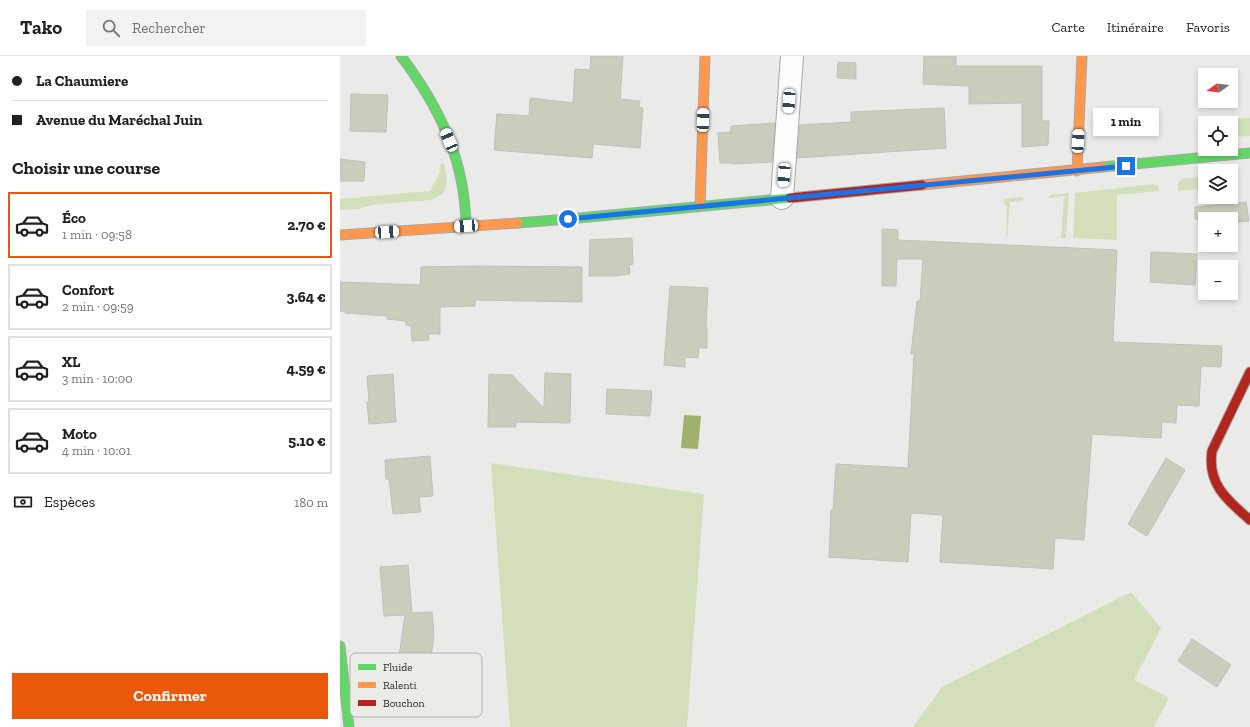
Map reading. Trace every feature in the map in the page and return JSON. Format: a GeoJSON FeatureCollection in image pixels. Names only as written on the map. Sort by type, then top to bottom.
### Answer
{"type":"FeatureCollection","features":[{"type":"Feature","properties":{"kind":"main road"},"geometry":{"type":"LineString","coordinates":[[401,56],[410,67],[424,90],[453,151],[464,190],[466,226]]}},
{"type":"Feature","properties":{"kind":"main road"},"geometry":{"type":"LineString","coordinates":[[700,206],[705,56]]}},
{"type":"Feature","properties":{"kind":"main road"},"geometry":{"type":"LineString","coordinates":[[1077,171],[1082,56]]}},
{"type":"Feature","properties":{"kind":"main road"},"geometry":{"type":"LineString","coordinates":[[340,235],[568,219],[1077,171],[1250,153]]}},
{"type":"Feature","properties":{"kind":"main road"},"geometry":{"type":"LineString","coordinates":[[1250,372],[1212,451],[1210,463],[1212,475],[1217,485],[1234,505],[1250,520]]}},
{"type":"Feature","properties":{"kind":"main road"},"geometry":{"type":"LineString","coordinates":[[340,646],[349,727]]}},
{"type":"Feature","properties":{"kind":"street"},"geometry":{"type":"LineString","coordinates":[[782,198],[792,56]]}},
{"type":"Feature","properties":{"kind":"shaded area"},"geometry":{"type":"Polygon","coordinates":[[[1250,118],[1250,136],[1238,137],[1238,119],[1250,118]]]}},
{"type":"Feature","properties":{"kind":"shaded area"},"geometry":{"type":"Polygon","coordinates":[[[444,163],[447,179],[445,191],[438,197],[431,200],[372,205],[358,209],[340,210],[340,199],[430,191],[440,172],[440,164],[444,163]]]}},
{"type":"Feature","properties":{"kind":"shaded area"},"geometry":{"type":"Polygon","coordinates":[[[1198,177],[1198,190],[1178,191],[1178,183],[1181,179],[1198,177]]]}},
{"type":"Feature","properties":{"kind":"shaded area"},"geometry":{"type":"Polygon","coordinates":[[[1153,184],[1158,186],[1160,191],[1117,195],[1117,240],[1073,238],[1075,193],[1153,184]]]}},
{"type":"Feature","properties":{"kind":"shaded area"},"geometry":{"type":"Polygon","coordinates":[[[1069,193],[1066,238],[1061,238],[1064,196],[1048,198],[1050,195],[1069,193]]]}},
{"type":"Feature","properties":{"kind":"shaded area"},"geometry":{"type":"Polygon","coordinates":[[[1021,197],[1025,200],[1010,202],[1006,238],[1007,205],[1004,205],[1004,199],[1021,197]]]}},
{"type":"Feature","properties":{"kind":"shaded area"},"geometry":{"type":"Polygon","coordinates":[[[684,415],[701,416],[698,449],[681,448],[684,415]]]}},
{"type":"Feature","properties":{"kind":"shaded area"},"geometry":{"type":"Polygon","coordinates":[[[491,463],[704,494],[687,727],[510,727],[491,463]]]}},
{"type":"Feature","properties":{"kind":"shaded area"},"geometry":{"type":"Polygon","coordinates":[[[1131,592],[1161,628],[1134,680],[1169,698],[1154,727],[913,727],[942,687],[1131,592]]]}},
{"type":"Feature","properties":{"kind":"building"},"geometry":{"type":"Polygon","coordinates":[[[591,56],[623,56],[620,99],[640,101],[639,107],[643,108],[640,148],[593,144],[592,158],[494,150],[497,114],[529,116],[530,98],[573,103],[575,69],[590,70],[591,56]]]}},
{"type":"Feature","properties":{"kind":"building"},"geometry":{"type":"Polygon","coordinates":[[[924,56],[956,56],[956,66],[1042,66],[1042,121],[1049,121],[1048,145],[1022,147],[1022,103],[969,104],[969,86],[923,84],[924,56]]]}},
{"type":"Feature","properties":{"kind":"building"},"geometry":{"type":"Polygon","coordinates":[[[838,62],[856,63],[856,79],[837,78],[838,62]]]}},
{"type":"Feature","properties":{"kind":"building"},"geometry":{"type":"Polygon","coordinates":[[[351,94],[388,95],[386,132],[350,131],[351,94]]]}},
{"type":"Feature","properties":{"kind":"building"},"geometry":{"type":"Polygon","coordinates":[[[944,108],[946,148],[797,158],[800,125],[851,122],[851,112],[944,108]]]}},
{"type":"Feature","properties":{"kind":"building"},"geometry":{"type":"Polygon","coordinates":[[[775,123],[772,162],[732,164],[720,163],[718,133],[731,132],[731,126],[775,123]]]}},
{"type":"Feature","properties":{"kind":"building"},"geometry":{"type":"Polygon","coordinates":[[[340,159],[365,162],[364,181],[340,181],[340,159]]]}},
{"type":"Feature","properties":{"kind":"building"},"geometry":{"type":"Polygon","coordinates":[[[1246,202],[1249,221],[1238,222],[1238,212],[1198,212],[1198,219],[1195,219],[1195,207],[1238,204],[1246,202]]]}},
{"type":"Feature","properties":{"kind":"building"},"geometry":{"type":"Polygon","coordinates":[[[882,229],[898,230],[898,240],[1117,250],[1113,342],[1222,346],[1221,367],[1201,366],[1199,406],[1177,405],[1176,423],[1162,422],[1161,438],[1092,434],[1084,540],[1055,538],[1053,569],[940,562],[943,515],[911,513],[908,562],[829,557],[831,510],[833,510],[836,464],[908,468],[914,354],[911,354],[917,301],[920,301],[923,259],[897,259],[896,286],[882,286],[882,229]]]}},
{"type":"Feature","properties":{"kind":"building"},"geometry":{"type":"Polygon","coordinates":[[[632,238],[633,264],[629,265],[630,274],[614,276],[589,276],[590,240],[632,238]]]}},
{"type":"Feature","properties":{"kind":"building"},"geometry":{"type":"Polygon","coordinates":[[[1151,252],[1197,254],[1195,285],[1150,282],[1151,252]]]}},
{"type":"Feature","properties":{"kind":"building"},"geometry":{"type":"Polygon","coordinates":[[[421,267],[582,267],[582,302],[475,300],[475,306],[440,307],[440,334],[428,334],[429,340],[412,341],[411,326],[406,325],[406,321],[387,319],[387,316],[345,313],[345,311],[340,311],[340,282],[420,285],[421,267]]]}},
{"type":"Feature","properties":{"kind":"building"},"geometry":{"type":"Polygon","coordinates":[[[670,286],[708,288],[706,328],[707,348],[699,348],[698,358],[685,357],[685,367],[664,365],[670,286]]]}},
{"type":"Feature","properties":{"kind":"building"},"geometry":{"type":"Polygon","coordinates":[[[545,373],[571,374],[570,423],[516,422],[516,427],[488,427],[489,374],[512,375],[544,408],[545,373]]]}},
{"type":"Feature","properties":{"kind":"building"},"geometry":{"type":"Polygon","coordinates":[[[393,374],[396,422],[369,424],[367,376],[393,374]]]}},
{"type":"Feature","properties":{"kind":"building"},"geometry":{"type":"Polygon","coordinates":[[[607,389],[652,391],[650,416],[606,414],[607,389]]]}},
{"type":"Feature","properties":{"kind":"building"},"geometry":{"type":"Polygon","coordinates":[[[430,456],[433,496],[419,497],[421,512],[393,514],[389,479],[386,479],[385,460],[430,456]]]}},
{"type":"Feature","properties":{"kind":"building"},"geometry":{"type":"Polygon","coordinates":[[[1166,458],[1185,470],[1147,536],[1128,524],[1166,458]]]}},
{"type":"Feature","properties":{"kind":"building"},"geometry":{"type":"Polygon","coordinates":[[[408,565],[412,613],[432,612],[434,635],[431,653],[399,653],[405,615],[384,616],[380,567],[408,565]]]}},
{"type":"Feature","properties":{"kind":"building"},"geometry":{"type":"Polygon","coordinates":[[[1192,639],[1231,665],[1217,687],[1178,661],[1192,639]]]}},
{"type":"Feature","properties":{"kind":"traffic: fast"},"geometry":{"type":"LineString","coordinates":[[401,56],[427,95],[448,136],[461,179],[465,202],[466,226]]}},
{"type":"Feature","properties":{"kind":"traffic: fast"},"geometry":{"type":"LineString","coordinates":[[1103,167],[1250,153]]}},
{"type":"Feature","properties":{"kind":"traffic: fast"},"geometry":{"type":"LineString","coordinates":[[518,223],[790,198]]}},
{"type":"Feature","properties":{"kind":"traffic: fast"},"geometry":{"type":"LineString","coordinates":[[340,646],[349,727]]}},
{"type":"Feature","properties":{"kind":"traffic: slow"},"geometry":{"type":"LineString","coordinates":[[700,206],[705,56]]}},
{"type":"Feature","properties":{"kind":"traffic: slow"},"geometry":{"type":"LineString","coordinates":[[1077,171],[1082,56]]}},
{"type":"Feature","properties":{"kind":"traffic: slow"},"geometry":{"type":"LineString","coordinates":[[922,185],[1103,167]]}},
{"type":"Feature","properties":{"kind":"traffic: slow"},"geometry":{"type":"LineString","coordinates":[[340,235],[518,223]]}},
{"type":"Feature","properties":{"kind":"traffic: jam"},"geometry":{"type":"LineString","coordinates":[[790,198],[922,185]]}},
{"type":"Feature","properties":{"kind":"traffic: jam"},"geometry":{"type":"LineString","coordinates":[[1250,372],[1212,451],[1211,463],[1213,473],[1220,490],[1250,520]]}},
{"type":"Feature","properties":{"kind":"route"},"geometry":{"type":"LineString","coordinates":[[568,219],[797,196],[1126,166]]}}]}
